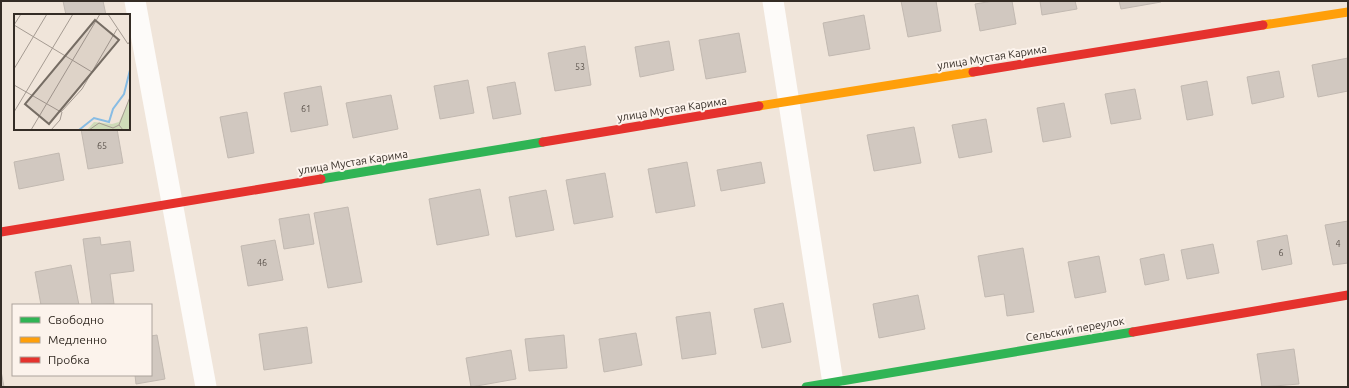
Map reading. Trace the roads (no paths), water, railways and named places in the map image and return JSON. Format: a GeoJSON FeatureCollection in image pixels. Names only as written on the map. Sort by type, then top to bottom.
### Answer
{"type":"FeatureCollection","features":[{"type":"Feature","properties":{"kind":"street"},"geometry":{"type":"LineString","coordinates":[[135,1],[206,387]]}},
{"type":"Feature","properties":{"kind":"street"},"geometry":{"type":"LineString","coordinates":[[773,1],[833,383]]}},
{"type":"Feature","properties":{"kind":"street","name":"улица Мустая Карима"},"geometry":{"type":"LineString","coordinates":[[1,232],[788,102],[1348,12]]}},
{"type":"Feature","properties":{"kind":"street","name":"Сельский переулок"},"geometry":{"type":"LineString","coordinates":[[806,387],[1348,295]]}}]}
